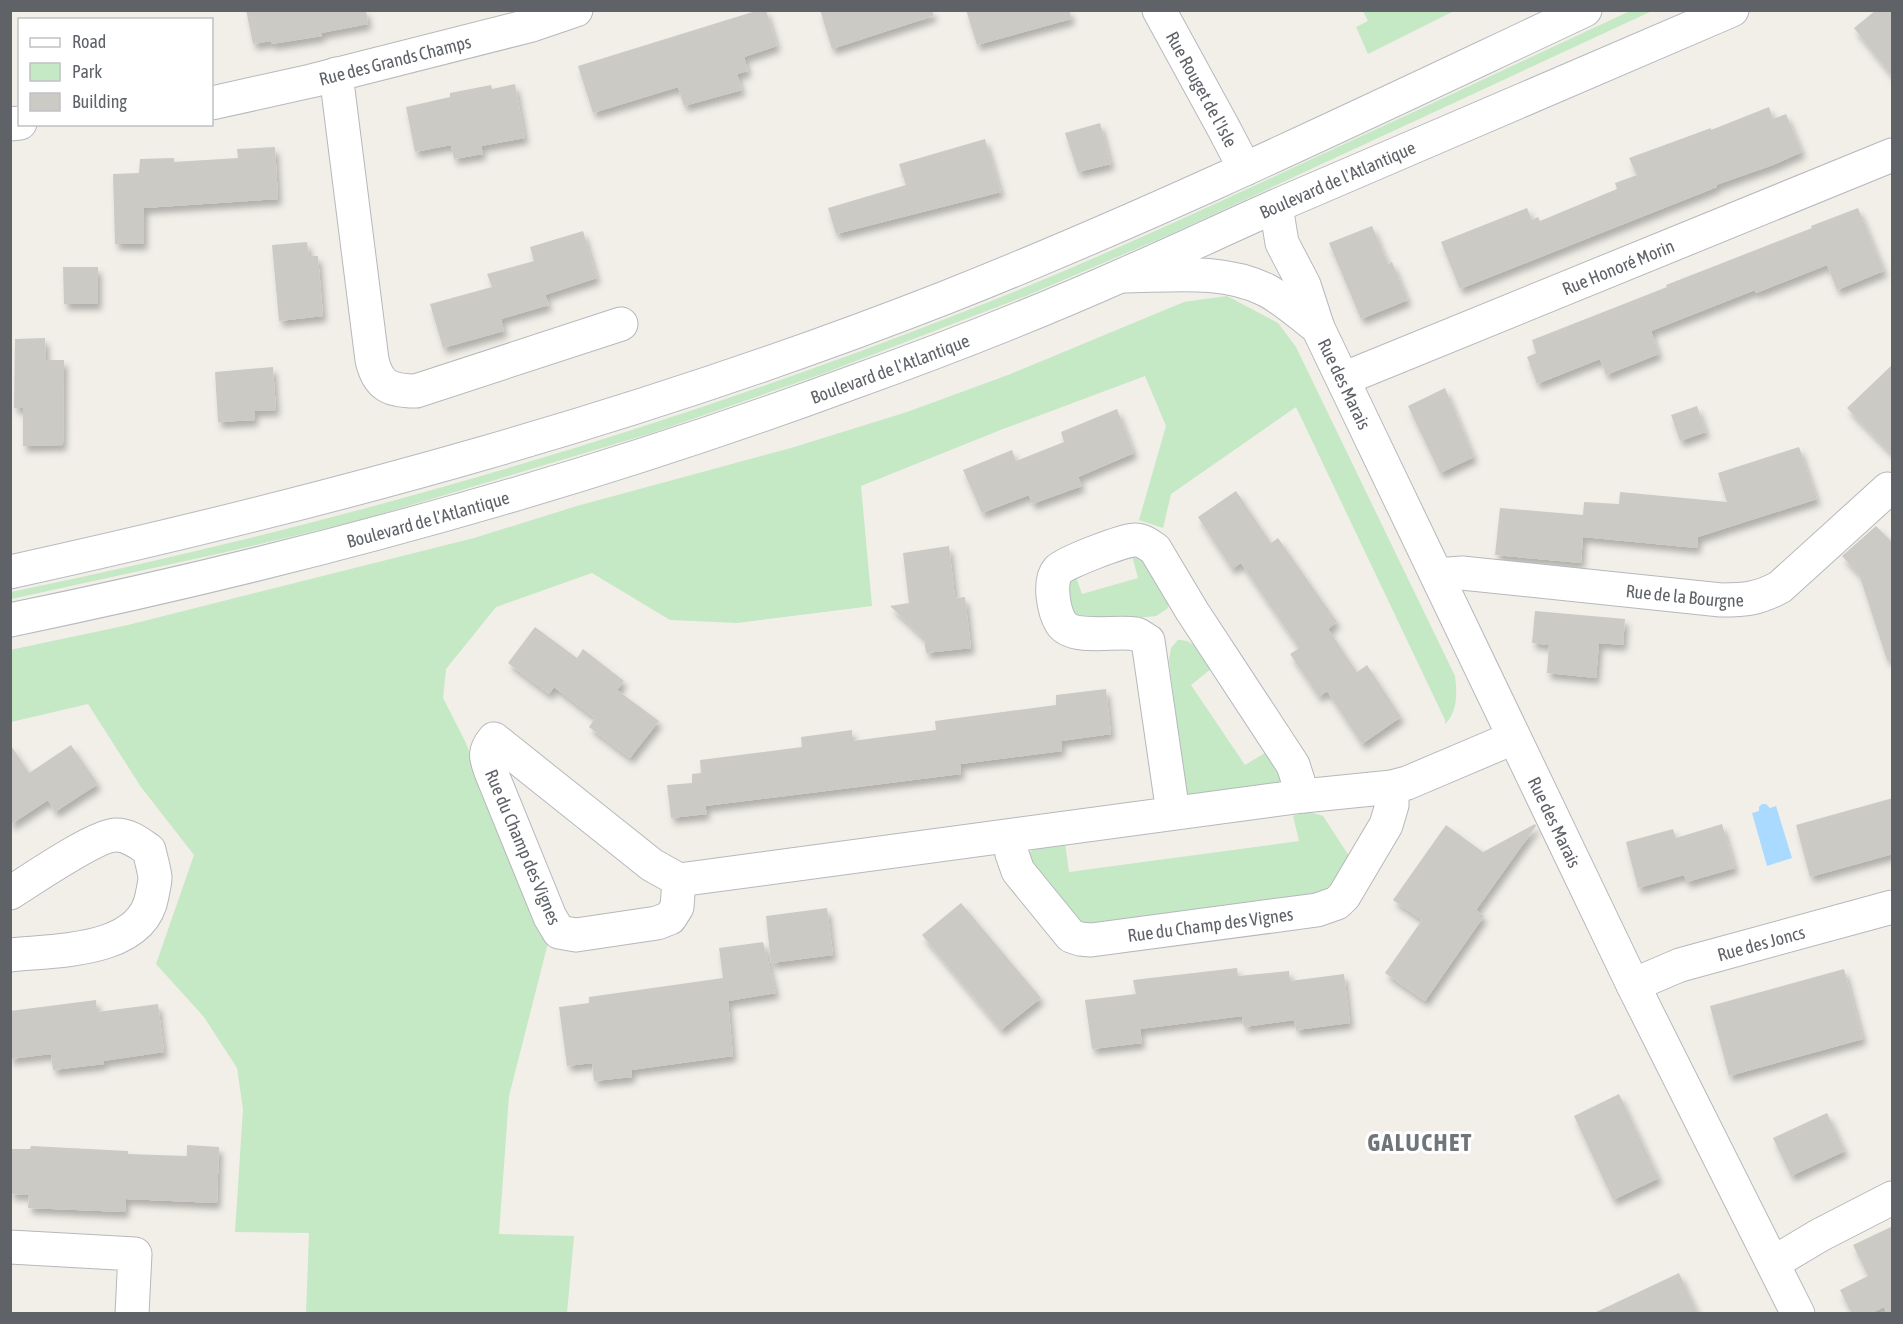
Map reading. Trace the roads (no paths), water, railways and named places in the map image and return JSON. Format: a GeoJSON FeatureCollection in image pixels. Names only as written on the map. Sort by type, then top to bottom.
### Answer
{"type":"FeatureCollection","features":[{"type":"Feature","properties":{"kind":"street","name":"Rue des Grands Champs"},"geometry":{"type":"LineString","coordinates":[[213,104],[336,74],[530,18],[576,10]]}},
{"type":"Feature","properties":{"kind":"street","name":"Rue Rouget de l'Isle"},"geometry":{"type":"LineString","coordinates":[[1159,10],[1245,169]]}},
{"type":"Feature","properties":{"kind":"street"},"geometry":{"type":"LineString","coordinates":[[10,572],[194,531],[388,481],[517,444],[733,375],[818,345],[983,282],[1118,225],[1245,169],[1585,10]]}},
{"type":"Feature","properties":{"kind":"street","name":"Boulevard de l'Atlantique"},"geometry":{"type":"LineString","coordinates":[[10,620],[286,557],[465,509],[693,439],[852,383],[1023,317],[1121,276],[1276,206],[1732,10]]}},
{"type":"Feature","properties":{"kind":"street"},"geometry":{"type":"LineString","coordinates":[[336,74],[372,360],[381,382],[392,389],[416,391],[621,324]]}},
{"type":"Feature","properties":{"kind":"street","name":"Rue Honoré Morin"},"geometry":{"type":"LineString","coordinates":[[1343,379],[1893,156]]}},
{"type":"Feature","properties":{"kind":"street","name":"Rue des Marais"},"geometry":{"type":"LineString","coordinates":[[1276,206],[1282,243],[1304,285],[1318,328],[1633,986],[1798,1314]]}},
{"type":"Feature","properties":{"kind":"street","name":"Rue des Marais"},"geometry":{"type":"LineString","coordinates":[[1121,276],[1212,275],[1234,278],[1266,290],[1285,301],[1318,328]]}},
{"type":"Feature","properties":{"kind":"street","name":"Rue de la Bourgne"},"geometry":{"type":"LineString","coordinates":[[1437,575],[1462,573],[1721,600],[1749,600],[1780,587],[1880,495],[1888,489],[1893,490]]}},
{"type":"Feature","properties":{"kind":"street"},"geometry":{"type":"LineString","coordinates":[[1173,813],[1148,641],[1137,634],[1080,633],[1069,630],[1063,626],[1057,614],[1053,593],[1054,578],[1058,571],[1127,541],[1137,540],[1155,549],[1293,765],[1303,796]]}},
{"type":"Feature","properties":{"kind":"street"},"geometry":{"type":"LineString","coordinates":[[1148,641],[1192,610]]}},
{"type":"Feature","properties":{"kind":"street","name":"Rue du Champ des Vignes"},"geometry":{"type":"LineString","coordinates":[[494,738],[652,865],[679,880],[677,907],[670,918],[576,935],[559,932],[550,917],[491,772],[486,757],[489,745],[494,738]]}},
{"type":"Feature","properties":{"kind":"street"},"geometry":{"type":"LineString","coordinates":[[679,880],[1303,796],[1392,787],[1430,774],[1513,738]]}},
{"type":"Feature","properties":{"kind":"street","name":"Rue du Champ des Vignes"},"geometry":{"type":"LineString","coordinates":[[1009,836],[1012,854],[1018,871],[1024,879],[1071,936],[1091,940],[1317,910],[1337,903],[1344,896],[1386,825],[1392,805],[1392,787]]}},
{"type":"Feature","properties":{"kind":"street"},"geometry":{"type":"LineString","coordinates":[[10,893],[98,839],[116,835],[134,839],[149,850],[155,879],[150,906],[136,927],[94,946],[10,955]]}},
{"type":"Feature","properties":{"kind":"street","name":"Rue des Joncs"},"geometry":{"type":"LineString","coordinates":[[1633,986],[1680,965],[1893,907]]}},
{"type":"Feature","properties":{"kind":"street"},"geometry":{"type":"LineString","coordinates":[[1773,1263],[1820,1235],[1893,1198]]}},
{"type":"Feature","properties":{"kind":"street"},"geometry":{"type":"LineString","coordinates":[[10,1247],[135,1254],[132,1314]]}},
{"type":"Feature","properties":{"kind":"water"},"geometry":{"type":"Polygon","coordinates":[[[1762,804],[1770,808],[1776,806],[1792,858],[1767,866],[1752,813],[1759,811],[1762,804]]]}},
{"type":"Feature","properties":{"kind":"district","name":"GALUCHET"},"geometry":{"type":"Point","coordinates":[1420,1142]}}]}
